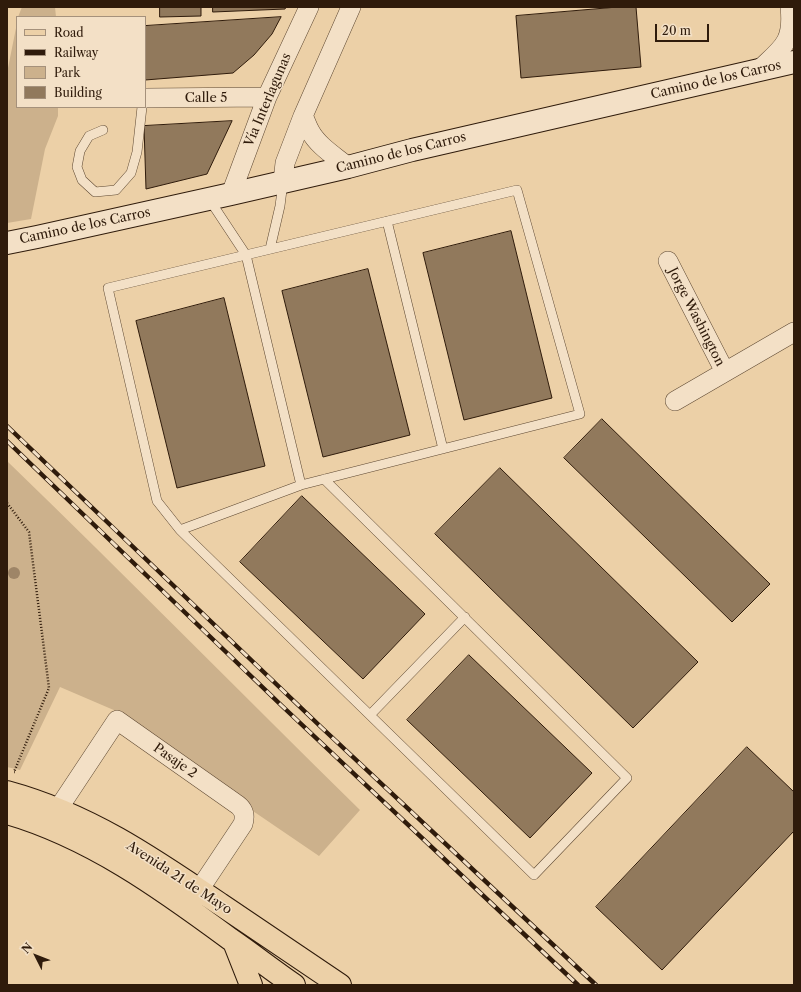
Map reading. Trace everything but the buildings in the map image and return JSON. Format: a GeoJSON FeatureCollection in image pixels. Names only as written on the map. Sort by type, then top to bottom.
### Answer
{"type":"FeatureCollection","features":[{"type":"Feature","properties":{"kind":"main road","name":"Camino de los Carros"},"geometry":{"type":"LineString","coordinates":[[7,243],[231,194],[412,150],[794,62]]}},
{"type":"Feature","properties":{"kind":"main road","name":"Avenida 21 de Mayo"},"geometry":{"type":"LineString","coordinates":[[7,792],[58,809],[106,831],[133,846],[334,981]]}},
{"type":"Feature","properties":{"kind":"main road","name":"Avenida 21 de Mayo"},"geometry":{"type":"LineString","coordinates":[[7,812],[69,835],[153,884],[233,941],[289,984]]}},
{"type":"Feature","properties":{"kind":"main road"},"geometry":{"type":"LineString","coordinates":[[233,941],[251,985]]}},
{"type":"Feature","properties":{"kind":"main road"},"geometry":{"type":"LineString","coordinates":[[289,984],[305,976],[334,981]]}},
{"type":"Feature","properties":{"kind":"street","name":"Vía Interlagunas"},"geometry":{"type":"LineString","coordinates":[[231,194],[267,98],[309,7]]}},
{"type":"Feature","properties":{"kind":"street"},"geometry":{"type":"LineString","coordinates":[[284,181],[285,163],[351,7]]}},
{"type":"Feature","properties":{"kind":"street"},"geometry":{"type":"LineString","coordinates":[[791,7],[794,14]]}},
{"type":"Feature","properties":{"kind":"street"},"geometry":{"type":"LineString","coordinates":[[758,71],[784,46],[789,38],[792,20],[791,7]]}},
{"type":"Feature","properties":{"kind":"street","name":"Calle 5"},"geometry":{"type":"LineString","coordinates":[[146,98],[267,98]]}},
{"type":"Feature","properties":{"kind":"street"},"geometry":{"type":"LineString","coordinates":[[304,116],[310,132],[317,140],[329,152],[348,166]]}},
{"type":"Feature","properties":{"kind":"street","name":"Jorge Washington"},"geometry":{"type":"LineString","coordinates":[[668,261],[725,372]]}},
{"type":"Feature","properties":{"kind":"street","name":"Jorge Washington"},"geometry":{"type":"LineString","coordinates":[[675,401],[794,332]]}},
{"type":"Feature","properties":{"kind":"street","name":"Pasaje 2"},"geometry":{"type":"LineString","coordinates":[[58,809],[117,720],[242,809],[244,819],[243,824],[199,890]]}},
{"type":"Feature","properties":{"kind":"lane"},"geometry":{"type":"LineString","coordinates":[[103,130],[89,136],[80,151],[77,167],[82,180],[95,192],[116,190],[132,174],[137,152],[142,108]]}},
{"type":"Feature","properties":{"kind":"lane"},"geometry":{"type":"LineString","coordinates":[[270,249],[284,181]]}},
{"type":"Feature","properties":{"kind":"lane"},"geometry":{"type":"LineString","coordinates":[[180,530],[301,485],[324,479],[580,414],[517,190],[108,288],[157,501],[180,530],[534,875],[627,778],[324,479]]}},
{"type":"Feature","properties":{"kind":"lane"},"geometry":{"type":"LineString","coordinates":[[209,199],[246,255],[301,485]]}},
{"type":"Feature","properties":{"kind":"lane"},"geometry":{"type":"LineString","coordinates":[[387,221],[443,449]]}},
{"type":"Feature","properties":{"kind":"lane"},"geometry":{"type":"LineString","coordinates":[[370,715],[464,618]]}},
{"type":"Feature","properties":{"kind":"path"},"geometry":{"type":"LineString","coordinates":[[7,503],[29,532],[49,688],[14,772],[21,774]]}},
{"type":"Feature","properties":{"kind":"green space"},"geometry":{"type":"Polygon","coordinates":[[[22,7],[55,7],[56,16],[18,16],[22,7]]]}},
{"type":"Feature","properties":{"kind":"green space"},"geometry":{"type":"Polygon","coordinates":[[[16,28],[16,108],[58,108],[58,116],[45,149],[31,219],[7,223],[7,73],[16,28]]]}},
{"type":"Feature","properties":{"kind":"green space"},"geometry":{"type":"Polygon","coordinates":[[[7,461],[360,810],[319,856],[250,809],[116,711],[60,687],[20,770],[7,767],[7,461]]]}},
{"type":"Feature","properties":{"kind":"railway"},"geometry":{"type":"LineString","coordinates":[[7,426],[321,727],[596,985]]}},
{"type":"Feature","properties":{"kind":"railway"},"geometry":{"type":"LineString","coordinates":[[7,441],[281,705],[578,985]]}}]}
